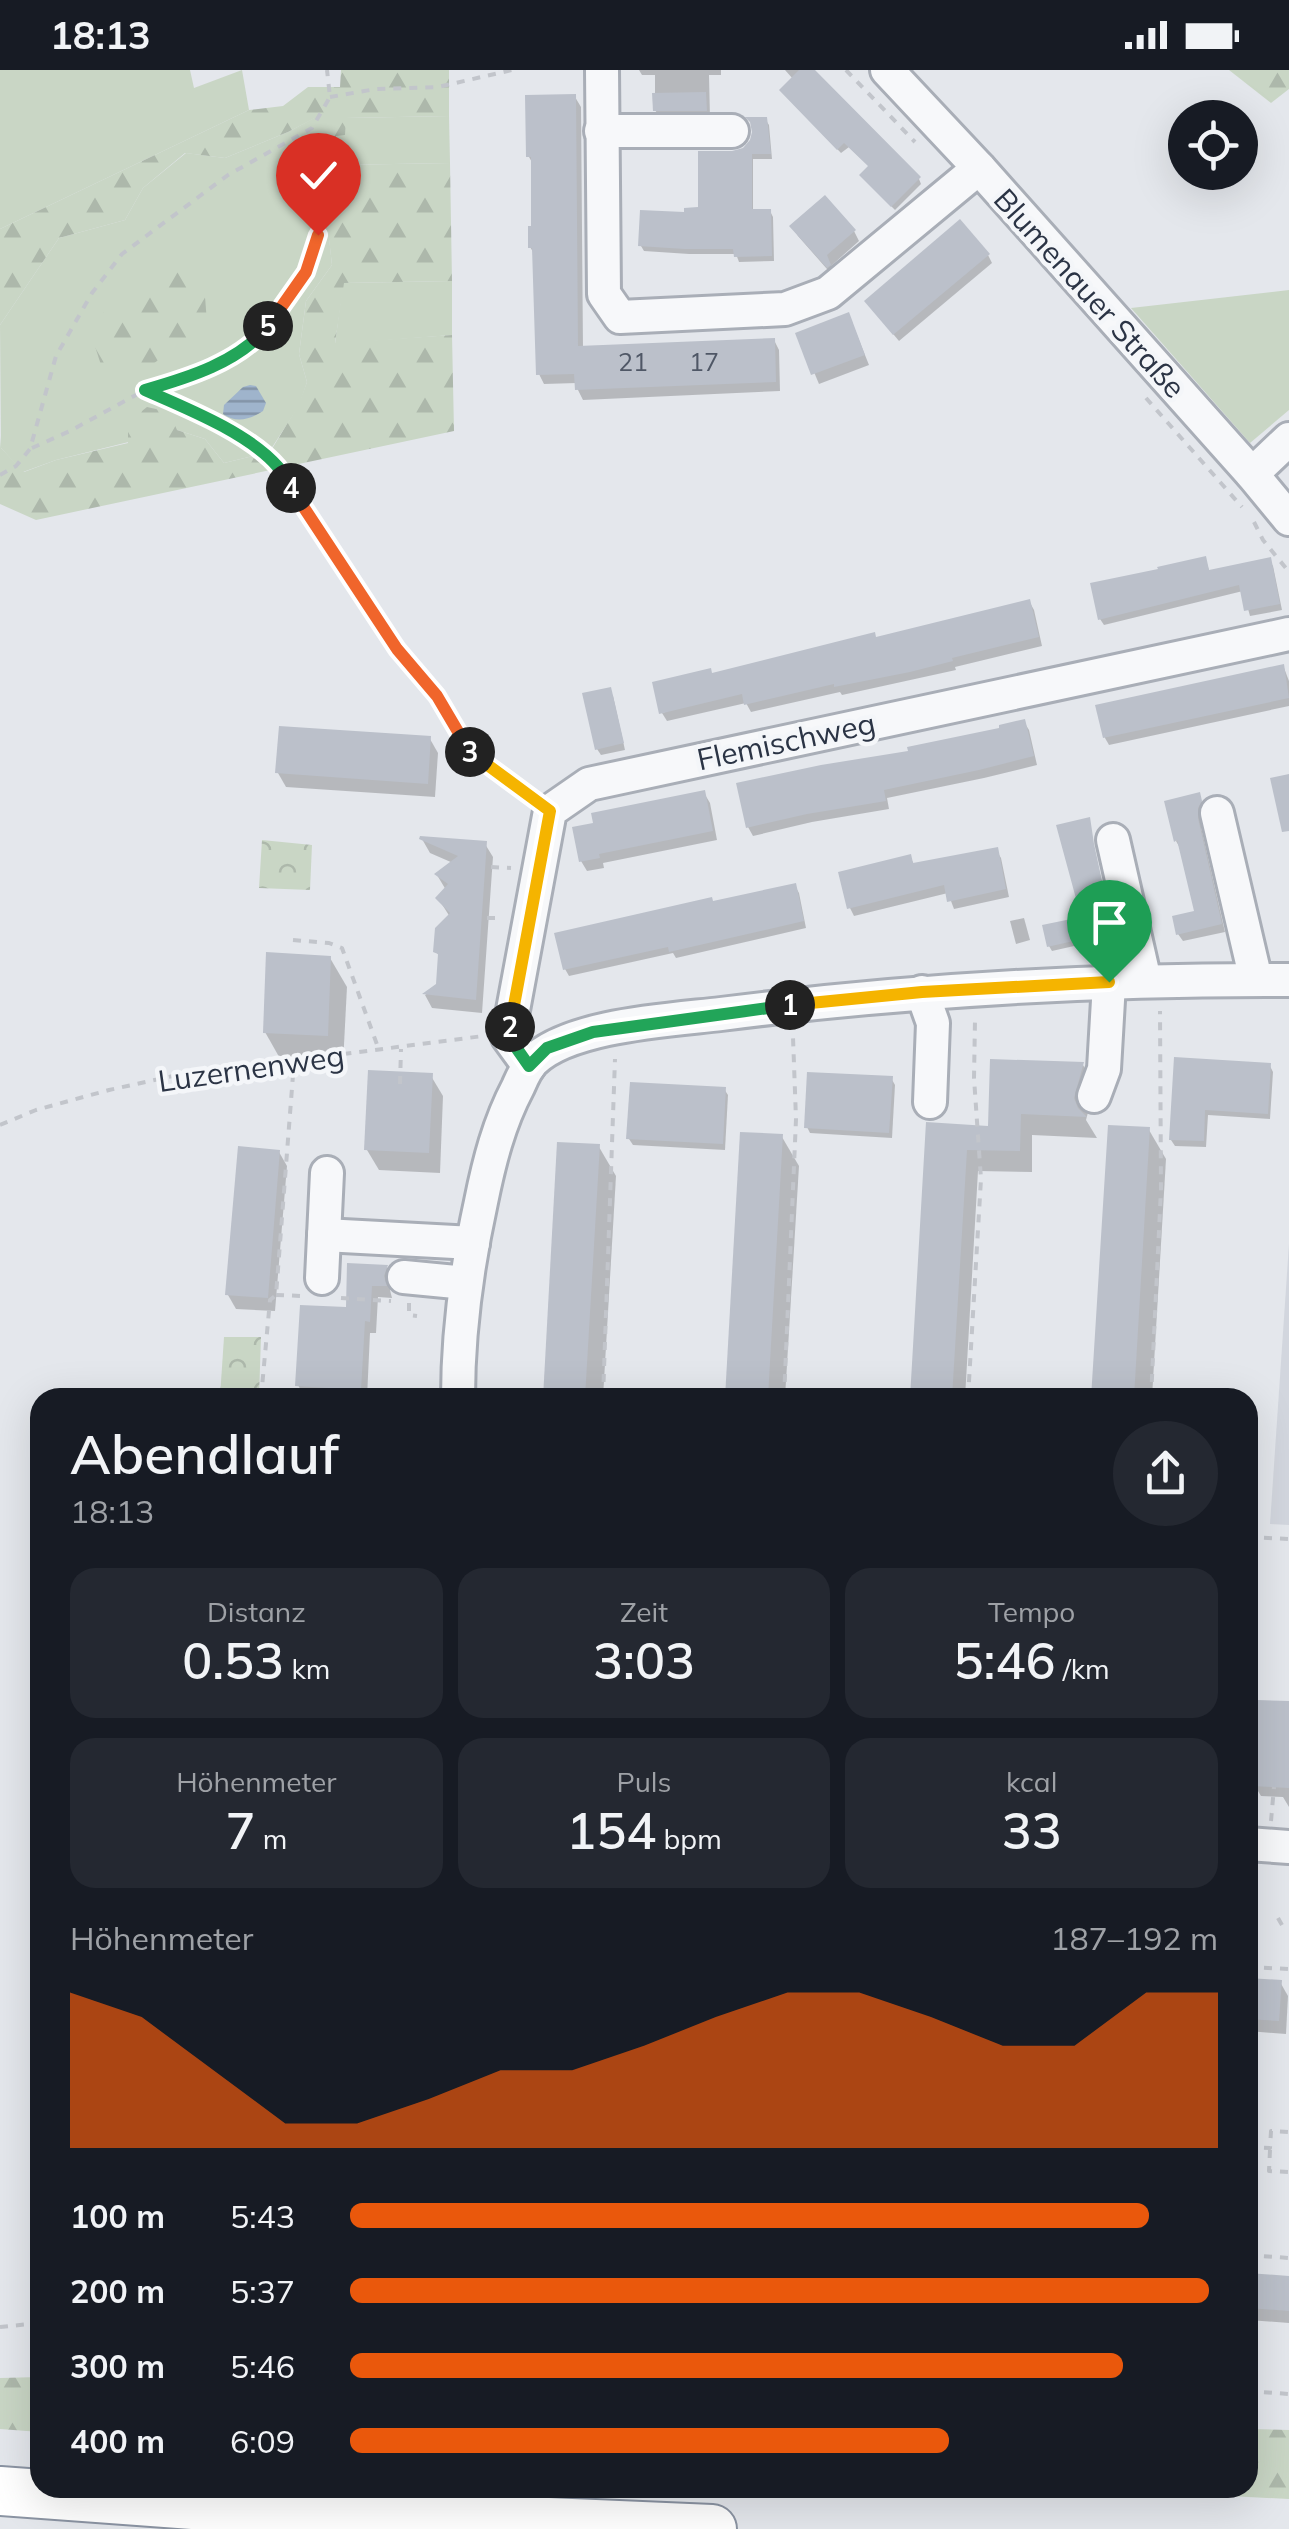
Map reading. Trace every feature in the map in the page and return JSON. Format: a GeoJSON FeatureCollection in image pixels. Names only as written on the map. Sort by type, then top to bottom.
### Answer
{"type":"FeatureCollection","features":[{"type":"Feature","properties":{"kind":"highway"},"geometry":{"type":"LineString","coordinates":[[0,2491],[30,2493]]}},
{"type":"Feature","properties":{"kind":"highway"},"geometry":{"type":"LineString","coordinates":[[91,2498],[247,2510],[712,2529]]}},
{"type":"Feature","properties":{"kind":"street"},"geometry":{"type":"LineString","coordinates":[[602,70],[604,294],[620,317],[784,309],[828,293],[979,168]]}},
{"type":"Feature","properties":{"kind":"street","name":"Blumenauer Straße"},"geometry":{"type":"LineString","coordinates":[[887,70],[979,168],[1289,520]]}},
{"type":"Feature","properties":{"kind":"street"},"geometry":{"type":"LineString","coordinates":[[602,131],[732,131]]}},
{"type":"Feature","properties":{"kind":"street"},"geometry":{"type":"LineString","coordinates":[[1252,474],[1289,439]]}},
{"type":"Feature","properties":{"kind":"street","name":"Flemischweg"},"geometry":{"type":"LineString","coordinates":[[550,811],[589,784],[1289,634]]}},
{"type":"Feature","properties":{"kind":"street"},"geometry":{"type":"LineString","coordinates":[[529,1066],[508,1036],[550,811]]}},
{"type":"Feature","properties":{"kind":"street"},"geometry":{"type":"LineString","coordinates":[[458,1388],[466,1283],[486,1175],[504,1112],[529,1066],[547,1048],[593,1032],[918,992],[1109,982],[1273,980],[1217,813]]}},
{"type":"Feature","properties":{"kind":"street"},"geometry":{"type":"LineString","coordinates":[[1114,840],[1145,981]]}},
{"type":"Feature","properties":{"kind":"street"},"geometry":{"type":"LineString","coordinates":[[1094,1096],[1104,1069],[1109,982]]}},
{"type":"Feature","properties":{"kind":"street"},"geometry":{"type":"LineString","coordinates":[[918,992],[933,1023],[924,1097]]}},
{"type":"Feature","properties":{"kind":"street"},"geometry":{"type":"LineString","coordinates":[[322,1291],[327,1172]]}},
{"type":"Feature","properties":{"kind":"street"},"geometry":{"type":"LineString","coordinates":[[324,1235],[472,1243]]}},
{"type":"Feature","properties":{"kind":"street"},"geometry":{"type":"LineString","coordinates":[[401,1294],[466,1283]]}},
{"type":"Feature","properties":{"kind":"path"},"geometry":{"type":"LineString","coordinates":[[0,475],[16,466],[30,449],[56,356],[92,293],[122,254],[228,175],[312,128],[330,97],[327,70]]}},
{"type":"Feature","properties":{"kind":"path"},"geometry":{"type":"LineString","coordinates":[[330,97],[376,89],[438,87],[512,70]]}},
{"type":"Feature","properties":{"kind":"path"},"geometry":{"type":"LineString","coordinates":[[846,70],[920,148]]}},
{"type":"Feature","properties":{"kind":"path"},"geometry":{"type":"LineString","coordinates":[[30,449],[145,390],[199,374],[261,334],[306,272],[318,235],[312,128]]}},
{"type":"Feature","properties":{"kind":"path"},"geometry":{"type":"LineString","coordinates":[[1135,386],[1240,506]]}},
{"type":"Feature","properties":{"kind":"path"},"geometry":{"type":"LineString","coordinates":[[145,390],[244,439],[278,467],[365,604],[437,696],[470,752],[550,811]]}},
{"type":"Feature","properties":{"kind":"path"},"geometry":{"type":"LineString","coordinates":[[1254,520],[1262,540],[1289,572]]}},
{"type":"Feature","properties":{"kind":"path"},"geometry":{"type":"LineString","coordinates":[[293,940],[342,948],[379,1050]]}},
{"type":"Feature","properties":{"kind":"path"},"geometry":{"type":"LineString","coordinates":[[1152,1388],[1162,1188],[1160,1010]]}},
{"type":"Feature","properties":{"kind":"path"},"geometry":{"type":"LineString","coordinates":[[969,1388],[981,1178],[974,1078],[975,1020]]}},
{"type":"Feature","properties":{"kind":"path","name":"Luzernenweg"},"geometry":{"type":"LineString","coordinates":[[0,1125],[36,1110],[157,1080],[466,1038],[508,1036]]}},
{"type":"Feature","properties":{"kind":"path"},"geometry":{"type":"LineString","coordinates":[[784,1388],[796,1118],[793,1036]]}},
{"type":"Feature","properties":{"kind":"path"},"geometry":{"type":"LineString","coordinates":[[400,1084],[402,1047]]}},
{"type":"Feature","properties":{"kind":"path"},"geometry":{"type":"LineString","coordinates":[[603,1388],[615,1059]]}},
{"type":"Feature","properties":{"kind":"path"},"geometry":{"type":"LineString","coordinates":[[276,1295],[294,1062]]}},
{"type":"Feature","properties":{"kind":"path"},"geometry":{"type":"LineString","coordinates":[[262,1388],[268,1312],[270,1300],[276,1295],[322,1291],[401,1294],[408,1315],[417,1316]]}},
{"type":"Feature","properties":{"kind":"path"},"geometry":{"type":"LineString","coordinates":[[1258,1537],[1289,1539]]}},
{"type":"Feature","properties":{"kind":"path"},"geometry":{"type":"LineString","coordinates":[[1268,1845],[1274,1788]]}},
{"type":"Feature","properties":{"kind":"path"},"geometry":{"type":"LineString","coordinates":[[1278,1918],[1282,1925],[1289,1926]]}},
{"type":"Feature","properties":{"kind":"path"},"geometry":{"type":"LineString","coordinates":[[1258,1967],[1289,1969]]}},
{"type":"Feature","properties":{"kind":"path"},"geometry":{"type":"LineString","coordinates":[[1289,2132],[1270,2130],[1269,2171],[1289,2172]]}},
{"type":"Feature","properties":{"kind":"path"},"geometry":{"type":"LineString","coordinates":[[1258,2147],[1270,2148]]}},
{"type":"Feature","properties":{"kind":"path"},"geometry":{"type":"LineString","coordinates":[[1258,2256],[1289,2258]]}},
{"type":"Feature","properties":{"kind":"path"},"geometry":{"type":"LineString","coordinates":[[0,2327],[30,2324]]}},
{"type":"Feature","properties":{"kind":"path"},"geometry":{"type":"LineString","coordinates":[[1258,2392],[1289,2394]]}},
{"type":"Feature","properties":{"kind":"shaded area"},"geometry":{"type":"Polygon","coordinates":[[[1289,1244],[1289,1525],[1270,1524],[1289,1244]]]}},
{"type":"Feature","properties":{"kind":"green space"},"geometry":{"type":"Polygon","coordinates":[[[0,70],[190,70],[194,88],[242,70],[249,110],[0,229],[0,70]]]}},
{"type":"Feature","properties":{"kind":"green space"},"geometry":{"type":"Polygon","coordinates":[[[341,70],[449,70],[449,116],[346,118],[345,135],[336,136],[337,165],[450,163],[452,281],[344,283],[335,343],[452,335],[454,431],[36,520],[0,504],[0,436],[1,448],[24,472],[128,443],[128,422],[147,407],[169,412],[177,430],[205,439],[224,463],[270,452],[298,406],[307,382],[299,354],[306,301],[332,265],[315,118],[225,158],[185,153],[143,188],[125,220],[59,238],[0,325],[0,229],[249,110],[283,106],[308,87],[340,87],[341,70]]]}},
{"type":"Feature","properties":{"kind":"green space"},"geometry":{"type":"Polygon","coordinates":[[[1229,70],[1289,70],[1289,89],[1271,103],[1229,70]]]}},
{"type":"Feature","properties":{"kind":"green space"},"geometry":{"type":"Polygon","coordinates":[[[449,116],[450,163],[337,165],[336,135],[345,118],[449,116]]]}},
{"type":"Feature","properties":{"kind":"green space"},"geometry":{"type":"Polygon","coordinates":[[[316,117],[332,265],[306,301],[299,354],[307,382],[299,406],[269,452],[224,463],[205,439],[177,430],[23,472],[1,448],[0,325],[59,238],[125,220],[143,188],[186,153],[225,158],[316,117]]]}},
{"type":"Feature","properties":{"kind":"green space"},"geometry":{"type":"Polygon","coordinates":[[[170,268],[204,283],[207,323],[153,364],[102,368],[91,334],[107,307],[170,268]]]}},
{"type":"Feature","properties":{"kind":"green space"},"geometry":{"type":"Polygon","coordinates":[[[452,281],[452,335],[335,344],[343,283],[452,281]]]}},
{"type":"Feature","properties":{"kind":"green space"},"geometry":{"type":"Polygon","coordinates":[[[1289,290],[1289,410],[1250,443],[1131,308],[1289,290]]]}},
{"type":"Feature","properties":{"kind":"green space"},"geometry":{"type":"Polygon","coordinates":[[[262,840],[312,845],[310,890],[259,888],[262,840]]]}},
{"type":"Feature","properties":{"kind":"green space"},"geometry":{"type":"Polygon","coordinates":[[[224,1337],[261,1337],[259,1388],[221,1388],[224,1337]]]}},
{"type":"Feature","properties":{"kind":"green space"},"geometry":{"type":"Polygon","coordinates":[[[30,2377],[30,2431],[0,2429],[0,2378],[30,2377]]]}},
{"type":"Feature","properties":{"kind":"green space"},"geometry":{"type":"Polygon","coordinates":[[[1258,2429],[1289,2430],[1289,2499],[1258,2497],[1258,2429]]]}},
{"type":"Feature","properties":{"kind":"water"},"geometry":{"type":"Polygon","coordinates":[[[250,385],[256,386],[266,403],[263,411],[243,419],[223,414],[224,405],[250,385]]]}},
{"type":"Feature","properties":{"kind":"building"},"geometry":{"type":"Polygon","coordinates":[[[799,70],[815,70],[921,177],[891,207],[859,175],[868,166],[844,143],[837,150],[779,90],[799,70]]]}},
{"type":"Feature","properties":{"kind":"building"},"geometry":{"type":"Polygon","coordinates":[[[706,92],[707,111],[653,111],[652,93],[706,92]]]}},
{"type":"Feature","properties":{"kind":"building"},"geometry":{"type":"Polygon","coordinates":[[[576,94],[578,346],[775,338],[776,382],[575,390],[574,374],[536,375],[532,248],[528,248],[531,157],[526,157],[525,95],[576,94]]]}},
{"type":"Feature","properties":{"kind":"building"},"geometry":{"type":"Polygon","coordinates":[[[745,117],[767,117],[771,154],[752,154],[752,209],[771,209],[772,256],[734,257],[733,249],[638,246],[640,210],[684,212],[684,208],[698,207],[698,151],[743,148],[752,132],[745,117]]]}},
{"type":"Feature","properties":{"kind":"building"},"geometry":{"type":"Polygon","coordinates":[[[825,195],[856,230],[827,255],[831,265],[827,268],[789,226],[825,195]]]}},
{"type":"Feature","properties":{"kind":"building"},"geometry":{"type":"Polygon","coordinates":[[[960,219],[990,254],[893,335],[864,301],[960,219]]]}},
{"type":"Feature","properties":{"kind":"building"},"geometry":{"type":"Polygon","coordinates":[[[849,312],[865,355],[811,375],[795,333],[849,312]]]}},
{"type":"Feature","properties":{"kind":"building"},"geometry":{"type":"Polygon","coordinates":[[[1206,556],[1209,570],[1271,557],[1280,604],[1244,611],[1239,585],[1098,620],[1090,583],[1206,556]]]}},
{"type":"Feature","properties":{"kind":"building"},"geometry":{"type":"Polygon","coordinates":[[[1030,599],[1039,637],[910,672],[834,684],[744,705],[742,694],[659,714],[652,682],[711,668],[712,673],[875,632],[876,637],[1030,599]]]}},
{"type":"Feature","properties":{"kind":"building"},"geometry":{"type":"Polygon","coordinates":[[[1284,664],[1289,698],[1103,738],[1095,705],[1284,664]]]}},
{"type":"Feature","properties":{"kind":"building"},"geometry":{"type":"Polygon","coordinates":[[[611,687],[624,743],[595,750],[582,693],[611,687]]]}},
{"type":"Feature","properties":{"kind":"building"},"geometry":{"type":"Polygon","coordinates":[[[1025,719],[1034,756],[884,790],[886,801],[746,828],[736,783],[908,751],[907,747],[1025,719]]]}},
{"type":"Feature","properties":{"kind":"building"},"geometry":{"type":"Polygon","coordinates":[[[279,726],[431,736],[428,784],[275,773],[279,726]]]}},
{"type":"Feature","properties":{"kind":"building"},"geometry":{"type":"Polygon","coordinates":[[[1289,774],[1289,831],[1282,832],[1270,778],[1289,774]]]}},
{"type":"Feature","properties":{"kind":"building"},"geometry":{"type":"Polygon","coordinates":[[[705,790],[713,831],[599,854],[600,858],[579,862],[572,827],[593,823],[591,813],[705,790]]]}},
{"type":"Feature","properties":{"kind":"building"},"geometry":{"type":"Polygon","coordinates":[[[1200,792],[1198,818],[1222,924],[1176,935],[1172,916],[1194,911],[1164,801],[1200,792]]]}},
{"type":"Feature","properties":{"kind":"building"},"geometry":{"type":"Polygon","coordinates":[[[1090,817],[1113,932],[1047,947],[1042,925],[1081,917],[1056,825],[1090,817]]]}},
{"type":"Feature","properties":{"kind":"building"},"geometry":{"type":"Polygon","coordinates":[[[420,836],[487,841],[476,1000],[422,994],[436,984],[435,928],[450,913],[435,898],[448,884],[434,874],[458,856],[419,839],[420,836]]]}},
{"type":"Feature","properties":{"kind":"building"},"geometry":{"type":"Polygon","coordinates":[[[998,847],[1006,889],[947,902],[944,885],[847,909],[838,872],[911,854],[913,863],[998,847]]]}},
{"type":"Feature","properties":{"kind":"building"},"geometry":{"type":"Polygon","coordinates":[[[796,883],[804,921],[669,952],[668,947],[563,970],[554,933],[712,897],[713,901],[796,883]]]}},
{"type":"Feature","properties":{"kind":"building"},"geometry":{"type":"Polygon","coordinates":[[[266,952],[331,956],[328,1036],[263,1033],[266,952]]]}},
{"type":"Feature","properties":{"kind":"building"},"geometry":{"type":"Polygon","coordinates":[[[1174,1057],[1271,1063],[1268,1114],[1205,1110],[1204,1141],[1169,1140],[1174,1057]]]}},
{"type":"Feature","properties":{"kind":"building"},"geometry":{"type":"Polygon","coordinates":[[[990,1059],[1084,1062],[1074,1098],[1087,1117],[1021,1114],[1020,1151],[967,1150],[953,1388],[911,1388],[926,1122],[988,1126],[990,1059]]]}},
{"type":"Feature","properties":{"kind":"building"},"geometry":{"type":"Polygon","coordinates":[[[368,1070],[433,1073],[429,1153],[364,1150],[368,1070]]]}},
{"type":"Feature","properties":{"kind":"building"},"geometry":{"type":"Polygon","coordinates":[[[807,1072],[893,1076],[889,1133],[804,1128],[807,1072]]]}},
{"type":"Feature","properties":{"kind":"building"},"geometry":{"type":"Polygon","coordinates":[[[630,1082],[726,1087],[723,1144],[626,1139],[630,1082]]]}},
{"type":"Feature","properties":{"kind":"building"},"geometry":{"type":"Polygon","coordinates":[[[1108,1125],[1150,1127],[1135,1388],[1092,1388],[1108,1125]]]}},
{"type":"Feature","properties":{"kind":"building"},"geometry":{"type":"Polygon","coordinates":[[[740,1132],[783,1134],[769,1388],[726,1388],[740,1132]]]}},
{"type":"Feature","properties":{"kind":"building"},"geometry":{"type":"Polygon","coordinates":[[[557,1142],[600,1144],[586,1388],[544,1388],[557,1142]]]}},
{"type":"Feature","properties":{"kind":"building"},"geometry":{"type":"Polygon","coordinates":[[[238,1146],[280,1150],[268,1298],[225,1295],[238,1146]]]}},
{"type":"Feature","properties":{"kind":"building"},"geometry":{"type":"Polygon","coordinates":[[[347,1263],[388,1265],[384,1276],[387,1286],[372,1286],[370,1322],[365,1321],[361,1388],[295,1386],[300,1305],[346,1307],[347,1263]]]}},
{"type":"Feature","properties":{"kind":"building"},"geometry":{"type":"Polygon","coordinates":[[[1258,1700],[1289,1701],[1289,1788],[1258,1786],[1258,1700]]]}},
{"type":"Feature","properties":{"kind":"building"},"geometry":{"type":"Polygon","coordinates":[[[1258,1979],[1282,1980],[1279,2021],[1258,2020],[1258,1979]]]}},
{"type":"Feature","properties":{"kind":"building"},"geometry":{"type":"Polygon","coordinates":[[[1258,2274],[1289,2276],[1289,2311],[1258,2309],[1258,2274]]]}},
{"type":"Feature","properties":{"kind":"route"},"geometry":{"type":"LineString","coordinates":[[318,235],[306,272],[261,334],[199,374],[145,390],[244,439],[278,467],[365,604],[437,696],[470,752],[550,811],[508,1036],[529,1066],[547,1048],[576,1036],[666,1020],[922,992],[1109,982]]}}]}
